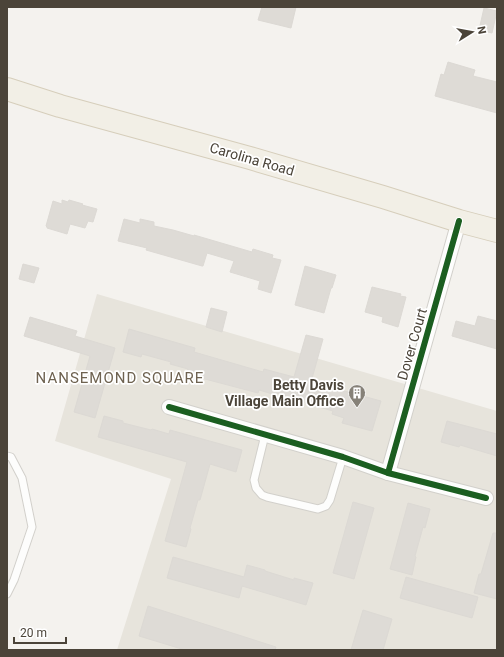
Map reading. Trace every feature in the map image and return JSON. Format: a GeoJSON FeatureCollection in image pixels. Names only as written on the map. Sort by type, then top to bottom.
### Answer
{"type":"FeatureCollection","features":[{"type":"Feature","properties":{"kind":"main road","name":"Carolina Road"},"geometry":{"type":"LineString","coordinates":[[7,89],[60,106],[272,164],[459,221],[497,231]]}},
{"type":"Feature","properties":{"kind":"street","name":"Dover Court"},"geometry":{"type":"LineString","coordinates":[[388,473],[459,221]]}},
{"type":"Feature","properties":{"kind":"street"},"geometry":{"type":"LineString","coordinates":[[169,407],[343,457],[388,473],[486,498]]}},
{"type":"Feature","properties":{"kind":"lane"},"geometry":{"type":"LineString","coordinates":[[265,435],[254,480],[256,488],[262,495],[267,497],[318,509],[326,506],[330,500],[343,457]]}},
{"type":"Feature","properties":{"kind":"lane"},"geometry":{"type":"LineString","coordinates":[[7,456],[11,457],[22,478],[32,527],[14,580],[7,594]]}},
{"type":"Feature","properties":{"kind":"shaded area"},"geometry":{"type":"Polygon","coordinates":[[[97,294],[497,411],[497,650],[117,650],[171,479],[55,441],[97,294]]]}},
{"type":"Feature","properties":{"kind":"building"},"geometry":{"type":"Polygon","coordinates":[[[262,7],[296,7],[291,28],[258,20],[262,7]]]}},
{"type":"Feature","properties":{"kind":"building"},"geometry":{"type":"Polygon","coordinates":[[[484,8],[497,11],[492,33],[479,30],[484,8]]]}},
{"type":"Feature","properties":{"kind":"building"},"geometry":{"type":"Polygon","coordinates":[[[448,62],[475,70],[473,76],[497,82],[497,113],[435,96],[441,74],[444,75],[448,62]]]}},
{"type":"Feature","properties":{"kind":"building"},"geometry":{"type":"Polygon","coordinates":[[[62,200],[68,202],[69,200],[97,209],[93,222],[88,221],[85,228],[70,224],[67,234],[47,228],[46,226],[53,201],[62,204],[62,200]]]}},
{"type":"Feature","properties":{"kind":"building"},"geometry":{"type":"Polygon","coordinates":[[[124,219],[140,223],[140,219],[154,222],[154,226],[194,235],[252,252],[253,249],[273,255],[272,258],[281,260],[271,293],[258,289],[260,281],[230,272],[234,261],[207,253],[202,266],[146,250],[147,248],[118,241],[124,219]]]}},
{"type":"Feature","properties":{"kind":"building"},"geometry":{"type":"Polygon","coordinates":[[[23,264],[39,268],[34,283],[19,279],[23,264]]]}},
{"type":"Feature","properties":{"kind":"building"},"geometry":{"type":"Polygon","coordinates":[[[305,266],[336,275],[324,313],[295,305],[305,266]]]}},
{"type":"Feature","properties":{"kind":"building"},"geometry":{"type":"Polygon","coordinates":[[[372,287],[401,294],[400,296],[406,297],[398,327],[382,322],[383,317],[365,312],[372,287]]]}},
{"type":"Feature","properties":{"kind":"building"},"geometry":{"type":"Polygon","coordinates":[[[211,308],[227,312],[222,332],[206,327],[211,308]]]}},
{"type":"Feature","properties":{"kind":"building"},"geometry":{"type":"Polygon","coordinates":[[[478,316],[497,321],[497,349],[452,336],[456,321],[475,326],[478,316]]]}},
{"type":"Feature","properties":{"kind":"building"},"geometry":{"type":"Polygon","coordinates":[[[30,317],[77,331],[75,336],[115,348],[95,418],[74,412],[90,356],[24,336],[30,317]]]}},
{"type":"Feature","properties":{"kind":"building"},"geometry":{"type":"Polygon","coordinates":[[[129,329],[195,348],[194,352],[263,372],[264,369],[294,377],[306,335],[323,339],[311,382],[381,401],[372,431],[342,423],[344,418],[332,414],[333,411],[305,403],[305,401],[259,390],[258,393],[186,374],[188,369],[170,364],[171,362],[142,354],[141,357],[123,352],[129,329]]]}},
{"type":"Feature","properties":{"kind":"building"},"geometry":{"type":"Polygon","coordinates":[[[104,416],[123,421],[123,423],[151,430],[169,434],[170,430],[242,450],[236,472],[210,464],[200,500],[198,500],[186,547],[165,541],[187,462],[98,437],[104,416]]]}},
{"type":"Feature","properties":{"kind":"building"},"geometry":{"type":"Polygon","coordinates":[[[447,421],[497,434],[497,456],[460,445],[459,447],[441,442],[447,421]]]}},
{"type":"Feature","properties":{"kind":"building"},"geometry":{"type":"Polygon","coordinates":[[[353,502],[374,508],[354,579],[333,573],[353,502]]]}},
{"type":"Feature","properties":{"kind":"building"},"geometry":{"type":"Polygon","coordinates":[[[408,503],[430,509],[415,556],[412,575],[390,569],[408,503]]]}},
{"type":"Feature","properties":{"kind":"building"},"geometry":{"type":"Polygon","coordinates":[[[493,533],[497,533],[497,599],[474,593],[493,533]]]}},
{"type":"Feature","properties":{"kind":"building"},"geometry":{"type":"Polygon","coordinates":[[[173,557],[244,577],[247,565],[294,580],[294,578],[313,583],[306,605],[242,586],[239,598],[167,578],[173,557]]]}},
{"type":"Feature","properties":{"kind":"building"},"geometry":{"type":"Polygon","coordinates":[[[406,577],[478,597],[472,618],[400,598],[406,577]]]}},
{"type":"Feature","properties":{"kind":"building"},"geometry":{"type":"Polygon","coordinates":[[[148,606],[276,647],[275,650],[185,650],[139,636],[148,606]]]}},
{"type":"Feature","properties":{"kind":"building"},"geometry":{"type":"Polygon","coordinates":[[[363,610],[392,619],[383,650],[351,650],[363,610]]]}},
{"type":"Feature","properties":{"kind":"cycle path"},"geometry":{"type":"LineString","coordinates":[[388,473],[459,221]]}},
{"type":"Feature","properties":{"kind":"cycle path"},"geometry":{"type":"LineString","coordinates":[[169,407],[343,457],[388,473],[486,498]]}},
{"type":"Feature","properties":{"kind":"place","name":"Betty Davis Village Main Office"},"geometry":{"type":"Point","coordinates":[357,408]}},
{"type":"Feature","properties":{"kind":"district","name":"NANSEMOND SQUARE"},"geometry":{"type":"Point","coordinates":[120,378]}}]}
